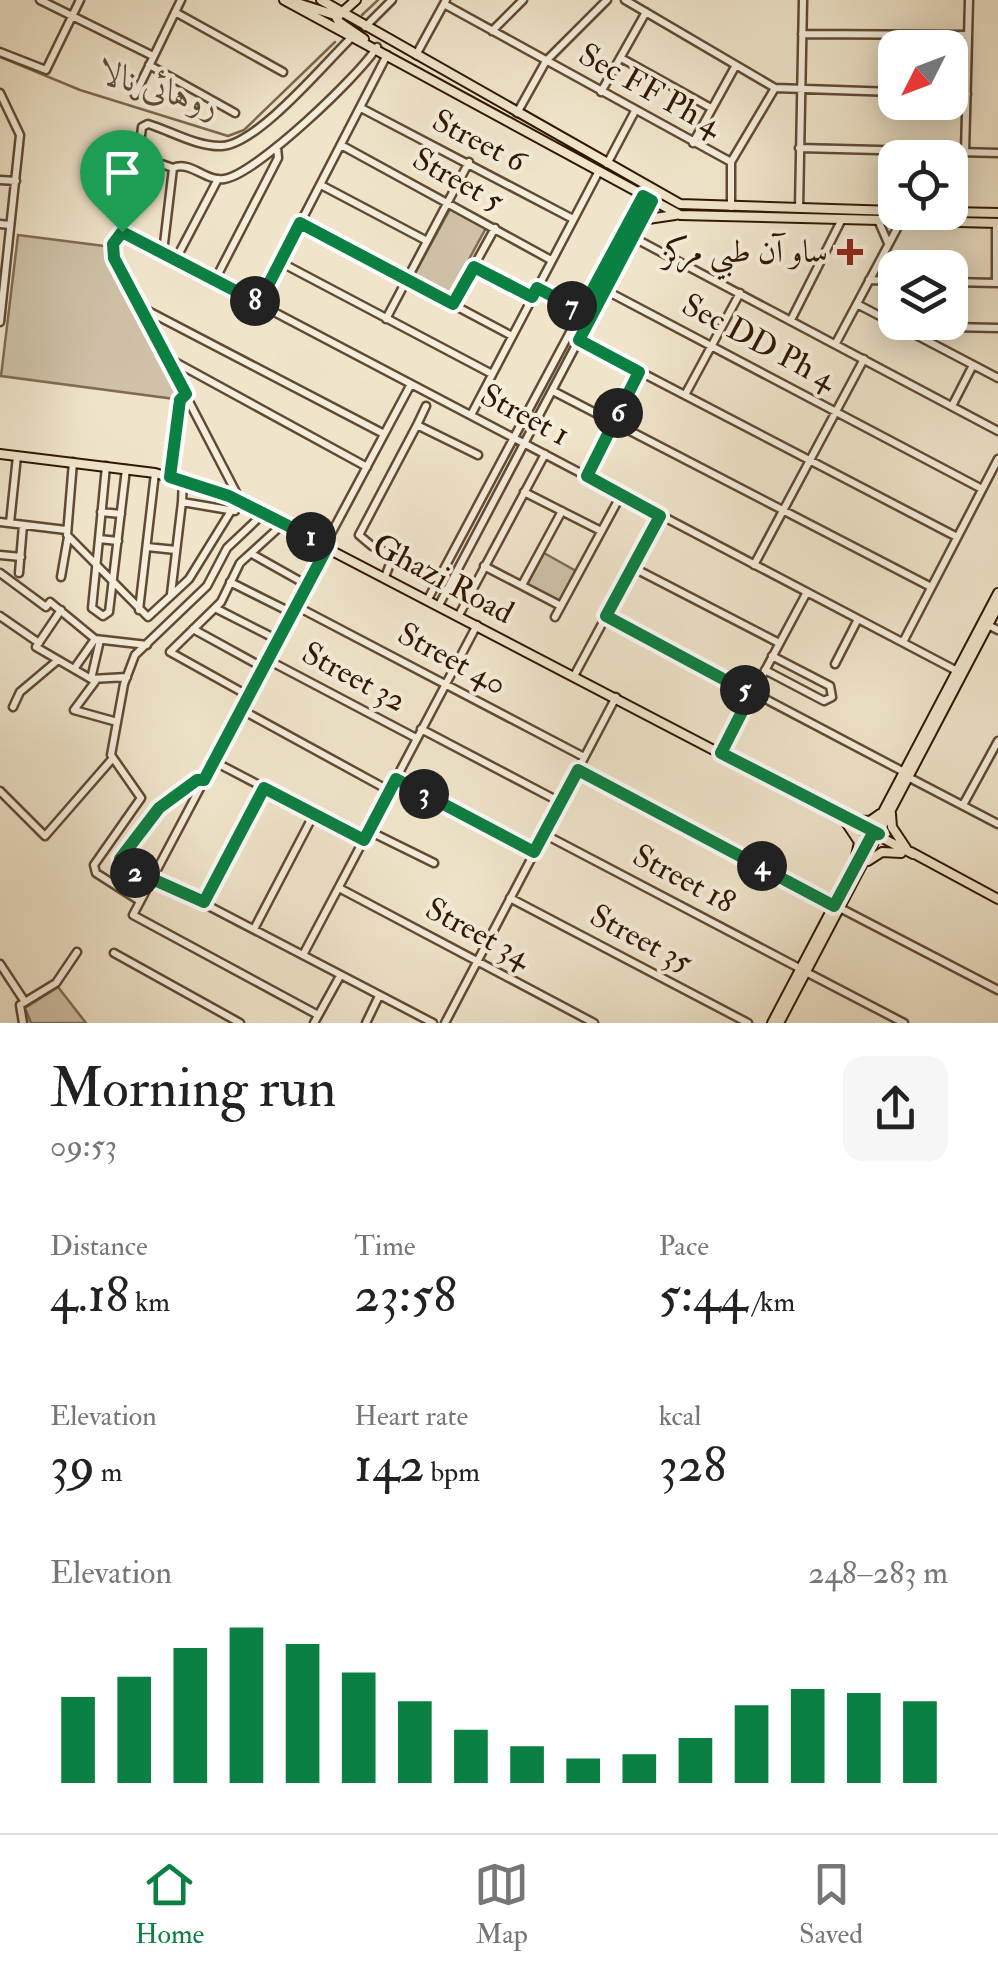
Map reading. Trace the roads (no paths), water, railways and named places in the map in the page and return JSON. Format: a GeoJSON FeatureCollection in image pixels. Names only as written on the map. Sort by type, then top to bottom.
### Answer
{"type":"FeatureCollection","features":[{"type":"Feature","properties":{"kind":"main road"},"geometry":{"type":"LineString","coordinates":[[284,0],[364,27],[680,204],[799,208],[876,216]]}},
{"type":"Feature","properties":{"kind":"main road"},"geometry":{"type":"LineString","coordinates":[[321,0],[352,36],[680,214]]}},
{"type":"Feature","properties":{"kind":"main road"},"geometry":{"type":"LineString","coordinates":[[335,15],[344,0]]}},
{"type":"Feature","properties":{"kind":"main road"},"geometry":{"type":"LineString","coordinates":[[335,15],[356,0]]}},
{"type":"Feature","properties":{"kind":"main road"},"geometry":{"type":"LineString","coordinates":[[335,15],[368,42]]}},
{"type":"Feature","properties":{"kind":"main road"},"geometry":{"type":"LineString","coordinates":[[641,220],[680,214],[842,219],[876,216]]}},
{"type":"Feature","properties":{"kind":"main road"},"geometry":{"type":"LineString","coordinates":[[968,215],[997,220]]}},
{"type":"Feature","properties":{"kind":"main road"},"geometry":{"type":"LineString","coordinates":[[968,220],[997,220]]}},
{"type":"Feature","properties":{"kind":"main road","name":"Ghazi Road"},"geometry":{"type":"LineString","coordinates":[[0,454],[170,477],[237,506],[264,513],[998,899]]}},
{"type":"Feature","properties":{"kind":"main road"},"geometry":{"type":"LineString","coordinates":[[776,1023],[998,594]]}},
{"type":"Feature","properties":{"kind":"main road"},"geometry":{"type":"LineString","coordinates":[[906,775],[998,606]]}},
{"type":"Feature","properties":{"kind":"main road"},"geometry":{"type":"LineString","coordinates":[[846,819],[870,820],[888,811]]}},
{"type":"Feature","properties":{"kind":"main road"},"geometry":{"type":"LineString","coordinates":[[888,811],[908,852]]}},
{"type":"Feature","properties":{"kind":"main road"},"geometry":{"type":"LineString","coordinates":[[846,819],[859,842],[859,864]]}},
{"type":"Feature","properties":{"kind":"main road"},"geometry":{"type":"LineString","coordinates":[[859,864],[882,852],[908,852]]}},
{"type":"Feature","properties":{"kind":"street"},"geometry":{"type":"LineString","coordinates":[[40,0],[152,56]]}},
{"type":"Feature","properties":{"kind":"street"},"geometry":{"type":"LineString","coordinates":[[0,52],[46,70],[80,0]]}},
{"type":"Feature","properties":{"kind":"street"},"geometry":{"type":"LineString","coordinates":[[135,95],[181,0]]}},
{"type":"Feature","properties":{"kind":"street"},"geometry":{"type":"LineString","coordinates":[[364,27],[392,0]]}},
{"type":"Feature","properties":{"kind":"street"},"geometry":{"type":"LineString","coordinates":[[492,31],[523,0]]}},
{"type":"Feature","properties":{"kind":"street"},"geometry":{"type":"LineString","coordinates":[[546,61],[607,0]]}},
{"type":"Feature","properties":{"kind":"street"},"geometry":{"type":"LineString","coordinates":[[624,0],[775,88],[878,92]]}},
{"type":"Feature","properties":{"kind":"street"},"geometry":{"type":"LineString","coordinates":[[799,208],[804,0]]}},
{"type":"Feature","properties":{"kind":"street"},"geometry":{"type":"LineString","coordinates":[[968,35],[969,0]]}},
{"type":"Feature","properties":{"kind":"street"},"geometry":{"type":"LineString","coordinates":[[416,56],[445,2]]}},
{"type":"Feature","properties":{"kind":"street","name":"Sec FF Ph 4"},"geometry":{"type":"LineString","coordinates":[[445,2],[731,162]]}},
{"type":"Feature","properties":{"kind":"street"},"geometry":{"type":"LineString","coordinates":[[175,12],[283,72]]}},
{"type":"Feature","properties":{"kind":"street"},"geometry":{"type":"LineString","coordinates":[[601,92],[646,12]]}},
{"type":"Feature","properties":{"kind":"street"},"geometry":{"type":"LineString","coordinates":[[802,34],[878,34]]}},
{"type":"Feature","properties":{"kind":"street"},"geometry":{"type":"LineString","coordinates":[[237,506],[186,394],[112,253],[133,200],[144,125],[206,144],[233,145],[257,129],[352,36]]}},
{"type":"Feature","properties":{"kind":"street"},"geometry":{"type":"LineString","coordinates":[[150,160],[173,168],[182,165],[218,179],[233,176],[278,147],[377,47]]}},
{"type":"Feature","properties":{"kind":"street"},"geometry":{"type":"LineString","coordinates":[[259,303],[388,53]]}},
{"type":"Feature","properties":{"kind":"street"},"geometry":{"type":"LineString","coordinates":[[620,58],[711,108]]}},
{"type":"Feature","properties":{"kind":"street","name":"Sec FF Ph 4"},"geometry":{"type":"LineString","coordinates":[[517,113],[546,61]]}},
{"type":"Feature","properties":{"kind":"street"},"geometry":{"type":"LineString","coordinates":[[693,143],[736,65]]}},
{"type":"Feature","properties":{"kind":"street"},"geometry":{"type":"LineString","coordinates":[[149,66],[235,114]]}},
{"type":"Feature","properties":{"kind":"street"},"geometry":{"type":"LineString","coordinates":[[732,207],[731,162],[775,88]]}},
{"type":"Feature","properties":{"kind":"street"},"geometry":{"type":"LineString","coordinates":[[0,93],[20,135],[0,322]]}},
{"type":"Feature","properties":{"kind":"street","name":"Street 6"},"geometry":{"type":"LineString","coordinates":[[361,108],[573,219]]}},
{"type":"Feature","properties":{"kind":"street"},"geometry":{"type":"LineString","coordinates":[[607,164],[636,111]]}},
{"type":"Feature","properties":{"kind":"street","name":"Street 5"},"geometry":{"type":"LineString","coordinates":[[341,145],[552,260]]}},
{"type":"Feature","properties":{"kind":"street"},"geometry":{"type":"LineString","coordinates":[[214,280],[278,158],[278,147]]}},
{"type":"Feature","properties":{"kind":"street"},"geometry":{"type":"LineString","coordinates":[[799,148],[878,150]]}},
{"type":"Feature","properties":{"kind":"street"},"geometry":{"type":"LineString","coordinates":[[968,152],[998,153]]}},
{"type":"Feature","properties":{"kind":"street"},"geometry":{"type":"LineString","coordinates":[[386,319],[469,162]]}},
{"type":"Feature","properties":{"kind":"street"},"geometry":{"type":"LineString","coordinates":[[163,252],[173,168]]}},
{"type":"Feature","properties":{"kind":"street"},"geometry":{"type":"LineString","coordinates":[[471,414],[599,171]]}},
{"type":"Feature","properties":{"kind":"street"},"geometry":{"type":"LineString","coordinates":[[176,259],[218,179]]}},
{"type":"Feature","properties":{"kind":"street"},"geometry":{"type":"LineString","coordinates":[[0,180],[16,182]]}},
{"type":"Feature","properties":{"kind":"street"},"geometry":{"type":"LineString","coordinates":[[321,185],[427,241]]}},
{"type":"Feature","properties":{"kind":"street"},"geometry":{"type":"LineString","coordinates":[[428,599],[643,196]]}},
{"type":"Feature","properties":{"kind":"street"},"geometry":{"type":"LineString","coordinates":[[440,605],[652,201]]}},
{"type":"Feature","properties":{"kind":"street"},"geometry":{"type":"LineString","coordinates":[[876,216],[888,244]]}},
{"type":"Feature","properties":{"kind":"street"},"geometry":{"type":"LineString","coordinates":[[792,320],[842,219]]}},
{"type":"Feature","properties":{"kind":"street"},"geometry":{"type":"LineString","coordinates":[[968,282],[997,283],[997,220]]}},
{"type":"Feature","properties":{"kind":"street"},"geometry":{"type":"LineString","coordinates":[[300,223],[512,336]]}},
{"type":"Feature","properties":{"kind":"street"},"geometry":{"type":"LineString","coordinates":[[0,224],[10,225]]}},
{"type":"Feature","properties":{"kind":"street"},"geometry":{"type":"LineString","coordinates":[[453,304],[495,228]]}},
{"type":"Feature","properties":{"kind":"street","name":"Sec DD Ph 4"},"geometry":{"type":"LineString","coordinates":[[836,344],[895,230]]}},
{"type":"Feature","properties":{"kind":"street","name":"Street 1"},"geometry":{"type":"LineString","coordinates":[[122,232],[957,671]]}},
{"type":"Feature","properties":{"kind":"street"},"geometry":{"type":"LineString","coordinates":[[622,232],[998,430]]}},
{"type":"Feature","properties":{"kind":"street"},"geometry":{"type":"LineString","coordinates":[[280,262],[492,374]]}},
{"type":"Feature","properties":{"kind":"street"},"geometry":{"type":"LineString","coordinates":[[474,267],[532,297]]}},
{"type":"Feature","properties":{"kind":"street"},"geometry":{"type":"LineString","coordinates":[[869,280],[878,280]]}},
{"type":"Feature","properties":{"kind":"street"},"geometry":{"type":"LineString","coordinates":[[537,288],[581,311]]}},
{"type":"Feature","properties":{"kind":"street","name":"Sec DD Ph 4"},"geometry":{"type":"LineString","coordinates":[[605,290],[982,488]]}},
{"type":"Feature","properties":{"kind":"street"},"geometry":{"type":"LineString","coordinates":[[685,395],[740,293]]}},
{"type":"Feature","properties":{"kind":"street"},"geometry":{"type":"LineString","coordinates":[[857,304],[878,315]]}},
{"type":"Feature","properties":{"kind":"street"},"geometry":{"type":"LineString","coordinates":[[142,314],[148,311],[384,434]]}},
{"type":"Feature","properties":{"kind":"street"},"geometry":{"type":"LineString","coordinates":[[968,327],[998,328]]}},
{"type":"Feature","properties":{"kind":"street"},"geometry":{"type":"LineString","coordinates":[[579,340],[957,537]]}},
{"type":"Feature","properties":{"kind":"street"},"geometry":{"type":"LineString","coordinates":[[926,340],[998,378]]}},
{"type":"Feature","properties":{"kind":"street"},"geometry":{"type":"LineString","coordinates":[[165,356],[367,467]]}},
{"type":"Feature","properties":{"kind":"street","name":"Sec DD Ph 4"},"geometry":{"type":"LineString","coordinates":[[754,565],[864,358]]}},
{"type":"Feature","properties":{"kind":"street"},"geometry":{"type":"LineString","coordinates":[[952,406],[973,365]]}},
{"type":"Feature","properties":{"kind":"street"},"geometry":{"type":"LineString","coordinates":[[587,476],[639,372]]}},
{"type":"Feature","properties":{"kind":"street"},"geometry":{"type":"LineString","coordinates":[[340,976],[316,1019],[133,915],[410,384]]}},
{"type":"Feature","properties":{"kind":"street"},"geometry":{"type":"LineString","coordinates":[[553,391],[931,588]]}},
{"type":"Feature","properties":{"kind":"street"},"geometry":{"type":"LineString","coordinates":[[170,477],[180,400],[186,394]]}},
{"type":"Feature","properties":{"kind":"street"},"geometry":{"type":"LineString","coordinates":[[424,569],[359,535],[426,406]]}},
{"type":"Feature","properties":{"kind":"street"},"geometry":{"type":"LineString","coordinates":[[417,424],[478,455]]}},
{"type":"Feature","properties":{"kind":"street"},"geometry":{"type":"LineString","coordinates":[[459,615],[545,454]]}},
{"type":"Feature","properties":{"kind":"street"},"geometry":{"type":"LineString","coordinates":[[10,523],[18,456]]}},
{"type":"Feature","properties":{"kind":"street"},"geometry":{"type":"LineString","coordinates":[[903,642],[998,460]]}},
{"type":"Feature","properties":{"kind":"street"},"geometry":{"type":"LineString","coordinates":[[61,577],[73,462]]}},
{"type":"Feature","properties":{"kind":"street"},"geometry":{"type":"LineString","coordinates":[[106,466],[92,608],[97,615],[109,612],[126,469]]}},
{"type":"Feature","properties":{"kind":"street"},"geometry":{"type":"LineString","coordinates":[[140,610],[155,474]]}},
{"type":"Feature","properties":{"kind":"street"},"geometry":{"type":"LineString","coordinates":[[171,595],[183,480]]}},
{"type":"Feature","properties":{"kind":"street"},"geometry":{"type":"LineString","coordinates":[[524,492],[601,531]]}},
{"type":"Feature","properties":{"kind":"street"},"geometry":{"type":"LineString","coordinates":[[555,616],[621,495]]}},
{"type":"Feature","properties":{"kind":"street"},"geometry":{"type":"LineString","coordinates":[[182,502],[237,506]]}},
{"type":"Feature","properties":{"kind":"street"},"geometry":{"type":"LineString","coordinates":[[0,522],[67,534],[148,617],[189,579],[210,538],[237,506]]}},
{"type":"Feature","properties":{"kind":"street"},"geometry":{"type":"LineString","coordinates":[[101,512],[121,514]]}},
{"type":"Feature","properties":{"kind":"street"},"geometry":{"type":"LineString","coordinates":[[521,585],[562,512]]}},
{"type":"Feature","properties":{"kind":"street"},"geometry":{"type":"LineString","coordinates":[[0,791],[46,836],[113,758],[117,722],[135,655],[207,586],[227,548],[264,513]]}},
{"type":"Feature","properties":{"kind":"street"},"geometry":{"type":"LineString","coordinates":[[574,676],[660,516]]}},
{"type":"Feature","properties":{"kind":"street"},"geometry":{"type":"LineString","coordinates":[[249,696],[172,656],[172,648],[215,608],[240,562],[284,523]]}},
{"type":"Feature","properties":{"kind":"street"},"geometry":{"type":"LineString","coordinates":[[20,573],[24,525]]}},
{"type":"Feature","properties":{"kind":"street"},"geometry":{"type":"LineString","coordinates":[[98,539],[118,541]]}},
{"type":"Feature","properties":{"kind":"street"},"geometry":{"type":"LineString","coordinates":[[146,547],[176,550]]}},
{"type":"Feature","properties":{"kind":"street"},"geometry":{"type":"LineString","coordinates":[[252,554],[307,585]]}},
{"type":"Feature","properties":{"kind":"street"},"geometry":{"type":"LineString","coordinates":[[0,555],[21,557]]}},
{"type":"Feature","properties":{"kind":"street"},"geometry":{"type":"LineString","coordinates":[[385,577],[393,556]]}},
{"type":"Feature","properties":{"kind":"street"},"geometry":{"type":"LineString","coordinates":[[484,566],[561,606]]}},
{"type":"Feature","properties":{"kind":"street"},"geometry":{"type":"LineString","coordinates":[[632,567],[779,643]]}},
{"type":"Feature","properties":{"kind":"street"},"geometry":{"type":"LineString","coordinates":[[0,573],[46,607],[50,602],[98,640],[147,645]]}},
{"type":"Feature","properties":{"kind":"street","name":"Street 40"},"geometry":{"type":"LineString","coordinates":[[230,582],[446,685],[584,757]]}},
{"type":"Feature","properties":{"kind":"street"},"geometry":{"type":"LineString","coordinates":[[721,753],[807,592]]}},
{"type":"Feature","properties":{"kind":"street"},"geometry":{"type":"LineString","coordinates":[[215,608],[278,640]]}},
{"type":"Feature","properties":{"kind":"street"},"geometry":{"type":"LineString","coordinates":[[61,610],[36,647],[94,678],[127,677]]}},
{"type":"Feature","properties":{"kind":"street"},"geometry":{"type":"LineString","coordinates":[[0,616],[38,643]]}},
{"type":"Feature","properties":{"kind":"street"},"geometry":{"type":"LineString","coordinates":[[606,616],[998,824]]}},
{"type":"Feature","properties":{"kind":"street"},"geometry":{"type":"LineString","coordinates":[[835,664],[858,619]]}},
{"type":"Feature","properties":{"kind":"street"},"geometry":{"type":"LineString","coordinates":[[304,956],[477,624]]}},
{"type":"Feature","properties":{"kind":"street"},"geometry":{"type":"LineString","coordinates":[[988,625],[998,630]]}},
{"type":"Feature","properties":{"kind":"street"},"geometry":{"type":"LineString","coordinates":[[193,629],[264,668]]}},
{"type":"Feature","properties":{"kind":"street"},"geometry":{"type":"LineString","coordinates":[[74,669],[98,640]]}},
{"type":"Feature","properties":{"kind":"street"},"geometry":{"type":"LineString","coordinates":[[98,640],[94,678],[74,710],[117,722]]}},
{"type":"Feature","properties":{"kind":"street"},"geometry":{"type":"LineString","coordinates":[[765,670],[824,700],[832,696],[830,686],[772,656]]}},
{"type":"Feature","properties":{"kind":"street"},"geometry":{"type":"LineString","coordinates":[[13,707],[20,692],[58,660]]}},
{"type":"Feature","properties":{"kind":"street","name":"Street 32"},"geometry":{"type":"LineString","coordinates":[[268,660],[416,738]]}},
{"type":"Feature","properties":{"kind":"street"},"geometry":{"type":"LineString","coordinates":[[446,1023],[616,698]]}},
{"type":"Feature","properties":{"kind":"street"},"geometry":{"type":"LineString","coordinates":[[242,710],[390,791]]}},
{"type":"Feature","properties":{"kind":"street"},"geometry":{"type":"LineString","coordinates":[[421,729],[560,802]]}},
{"type":"Feature","properties":{"kind":"street"},"geometry":{"type":"LineString","coordinates":[[963,804],[994,758],[998,740]]}},
{"type":"Feature","properties":{"kind":"street"},"geometry":{"type":"LineString","coordinates":[[113,758],[142,798],[94,865],[96,873],[140,901]]}},
{"type":"Feature","properties":{"kind":"street"},"geometry":{"type":"LineString","coordinates":[[214,762],[364,840]]}},
{"type":"Feature","properties":{"kind":"street"},"geometry":{"type":"LineString","coordinates":[[578,770],[998,990]]}},
{"type":"Feature","properties":{"kind":"street"},"geometry":{"type":"LineString","coordinates":[[396,779],[534,852]]}},
{"type":"Feature","properties":{"kind":"street"},"geometry":{"type":"LineString","coordinates":[[204,780],[197,780],[159,808],[120,859],[123,866],[204,902],[433,1023]]}},
{"type":"Feature","properties":{"kind":"street"},"geometry":{"type":"LineString","coordinates":[[204,902],[264,788]]}},
{"type":"Feature","properties":{"kind":"street"},"geometry":{"type":"LineString","coordinates":[[254,930],[314,814]]}},
{"type":"Feature","properties":{"kind":"street"},"geometry":{"type":"LineString","coordinates":[[369,832],[434,863]]}},
{"type":"Feature","properties":{"kind":"street","name":"Street 18"},"geometry":{"type":"LineString","coordinates":[[544,834],[904,1023]]}},
{"type":"Feature","properties":{"kind":"street","name":"Street 34"},"geometry":{"type":"LineString","coordinates":[[339,888],[594,1023]]}},
{"type":"Feature","properties":{"kind":"street","name":"Street 35"},"geometry":{"type":"LineString","coordinates":[[510,898],[748,1023]]}},
{"type":"Feature","properties":{"kind":"street"},"geometry":{"type":"LineString","coordinates":[[23,1023],[20,1005],[56,984],[78,952]]}},
{"type":"Feature","properties":{"kind":"street"},"geometry":{"type":"LineString","coordinates":[[114,953],[240,1023]]}},
{"type":"Feature","properties":{"kind":"street"},"geometry":{"type":"LineString","coordinates":[[0,964],[25,1002]]}},
{"type":"Feature","properties":{"kind":"street"},"geometry":{"type":"LineString","coordinates":[[366,1023],[379,996]]}},
{"type":"Feature","properties":{"kind":"waterway","name":"روہائی نالا"},"geometry":{"type":"LineString","coordinates":[[362,15],[378,0]]}},
{"type":"Feature","properties":{"kind":"waterway","name":"روہائی نالا"},"geometry":{"type":"LineString","coordinates":[[0,57],[80,90],[228,136],[244,130],[335,42]]}},
{"type":"Feature","properties":{"kind":"place","name":"ساو آن طبي مرکز"},"geometry":{"type":"Point","coordinates":[850,252]}}]}
